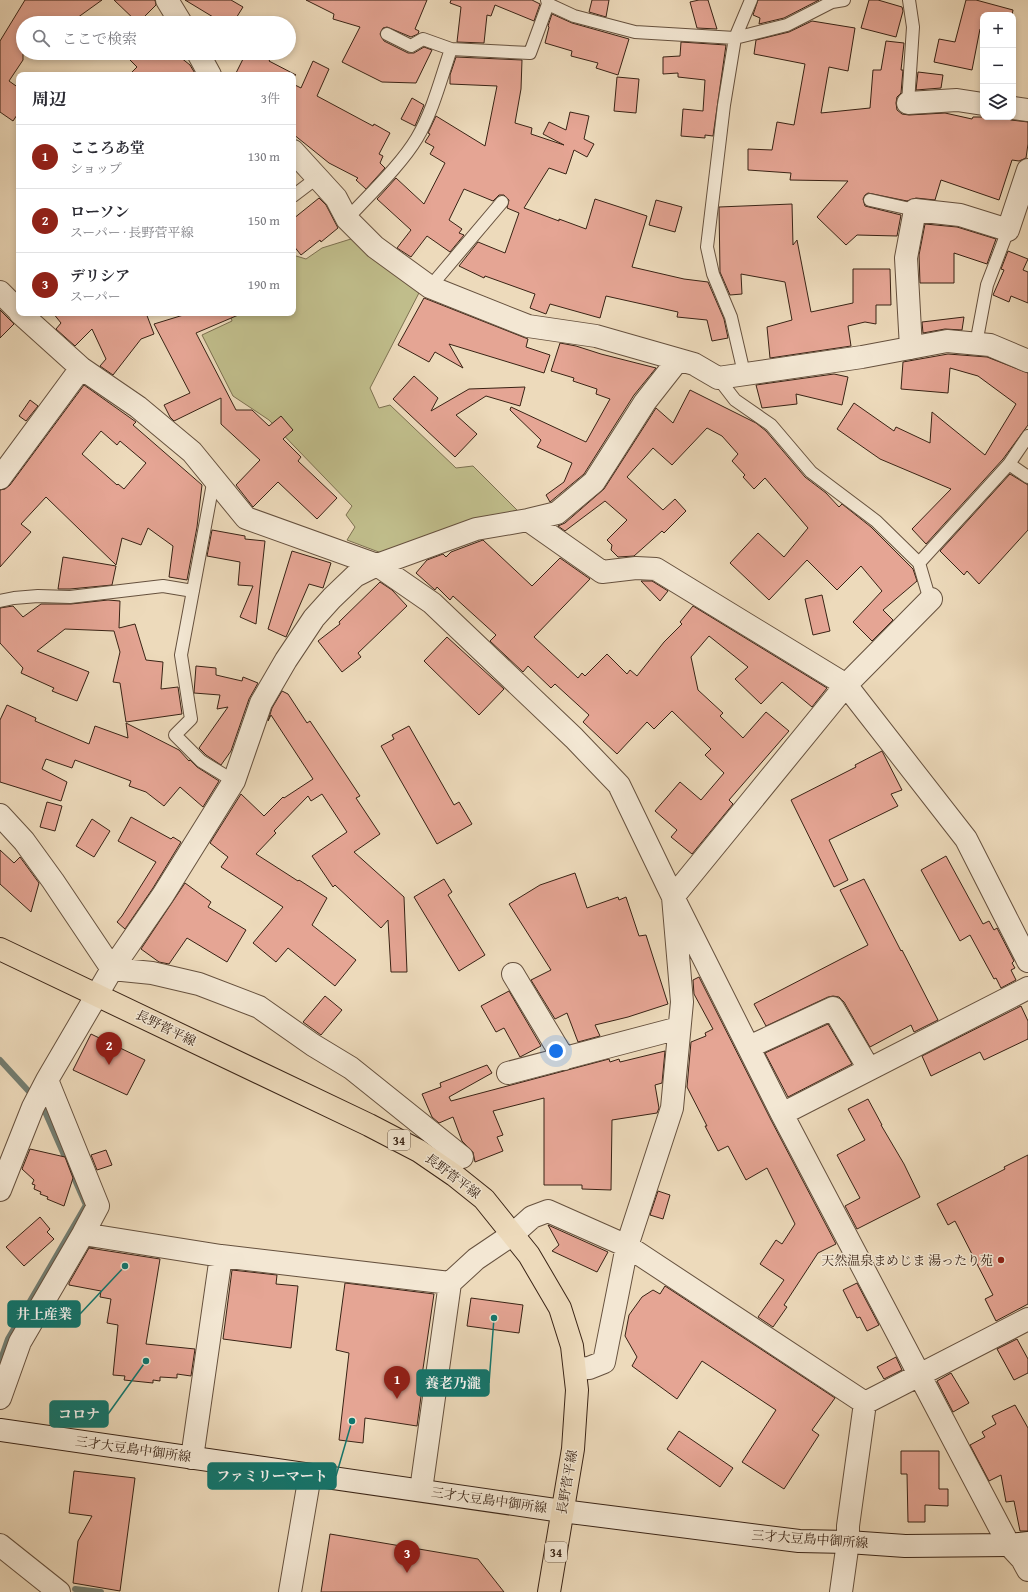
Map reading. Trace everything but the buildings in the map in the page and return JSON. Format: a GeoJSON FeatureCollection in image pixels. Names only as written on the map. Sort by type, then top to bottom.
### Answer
{"type":"FeatureCollection","features":[{"type":"Feature","properties":{"kind":"main road","name":"長野菅平線"},"geometry":{"type":"LineString","coordinates":[[0,949],[420,1151],[484,1199],[529,1255],[560,1308],[572,1346],[577,1390],[573,1449],[550,1592]]}},
{"type":"Feature","properties":{"kind":"street"},"geometry":{"type":"LineString","coordinates":[[167,0],[177,16]]}},
{"type":"Feature","properties":{"kind":"street"},"geometry":{"type":"LineString","coordinates":[[202,60],[208,72]]}},
{"type":"Feature","properties":{"kind":"street"},"geometry":{"type":"LineString","coordinates":[[908,103],[957,100],[980,104]]}},
{"type":"Feature","properties":{"kind":"street"},"geometry":{"type":"LineString","coordinates":[[1016,108],[1028,110]]}},
{"type":"Feature","properties":{"kind":"street"},"geometry":{"type":"LineString","coordinates":[[296,154],[336,198],[347,219],[375,247],[430,287],[528,326],[596,336],[694,364],[718,378],[862,357],[947,341],[990,345],[1028,361]]}},
{"type":"Feature","properties":{"kind":"street"},"geometry":{"type":"LineString","coordinates":[[910,348],[906,258],[915,210],[960,215],[1008,230],[1028,170]]}},
{"type":"Feature","properties":{"kind":"street"},"geometry":{"type":"LineString","coordinates":[[0,292],[16,308]]}},
{"type":"Feature","properties":{"kind":"street"},"geometry":{"type":"LineString","coordinates":[[24,316],[81,368],[144,412],[192,452],[246,518],[377,565],[432,604],[574,738],[619,785],[673,897],[782,1114],[920,1374],[1019,1544],[1022,1559],[1028,1570]]}},
{"type":"Feature","properties":{"kind":"street"},"geometry":{"type":"LineString","coordinates":[[0,1190],[41,1092],[112,969],[163,895],[234,781],[261,703],[290,654],[314,618],[332,598],[356,576],[377,565],[476,529],[528,520],[557,513],[594,482],[645,402],[678,360]]}},
{"type":"Feature","properties":{"kind":"street"},"geometry":{"type":"LineString","coordinates":[[0,478],[81,368]]}},
{"type":"Feature","properties":{"kind":"street"},"geometry":{"type":"LineString","coordinates":[[528,520],[602,572],[636,568],[656,569],[846,685],[966,839],[1028,961]]}},
{"type":"Feature","properties":{"kind":"street"},"geometry":{"type":"LineString","coordinates":[[575,1369],[589,1368],[604,1362],[627,1246],[672,1108],[682,1002],[673,897],[846,685],[930,598]]}},
{"type":"Feature","properties":{"kind":"street"},"geometry":{"type":"LineString","coordinates":[[0,815],[24,841],[53,881],[112,969]]}},
{"type":"Feature","properties":{"kind":"street"},"geometry":{"type":"LineString","coordinates":[[112,969],[152,973],[199,984],[259,1007],[313,1045],[350,1068],[462,1157]]}},
{"type":"Feature","properties":{"kind":"street"},"geometry":{"type":"LineString","coordinates":[[513,974],[564,1059]]}},
{"type":"Feature","properties":{"kind":"street"},"geometry":{"type":"LineString","coordinates":[[782,1114],[1028,988]]}},
{"type":"Feature","properties":{"kind":"street"},"geometry":{"type":"LineString","coordinates":[[749,1047],[833,1008],[869,1069]]}},
{"type":"Feature","properties":{"kind":"street"},"geometry":{"type":"LineString","coordinates":[[508,1073],[679,1028]]}},
{"type":"Feature","properties":{"kind":"street"},"geometry":{"type":"LineString","coordinates":[[0,1398],[20,1342],[98,1206],[41,1092]]}},
{"type":"Feature","properties":{"kind":"street"},"geometry":{"type":"LineString","coordinates":[[421,1490],[450,1283],[476,1259],[513,1234],[532,1217],[548,1211],[627,1246],[865,1403]]}},
{"type":"Feature","properties":{"kind":"street"},"geometry":{"type":"LineString","coordinates":[[83,1234],[221,1256],[450,1283]]}},
{"type":"Feature","properties":{"kind":"street"},"geometry":{"type":"LineString","coordinates":[[192,1458],[221,1256]]}},
{"type":"Feature","properties":{"kind":"street"},"geometry":{"type":"LineString","coordinates":[[865,1403],[1028,1319]]}},
{"type":"Feature","properties":{"kind":"street"},"geometry":{"type":"LineString","coordinates":[[841,1592],[848,1542],[848,1526],[865,1403]]}},
{"type":"Feature","properties":{"kind":"street","name":"三才大豆島中御所線"},"geometry":{"type":"LineString","coordinates":[[0,1430],[562,1511],[798,1541],[848,1542],[905,1546],[1019,1544]]}},
{"type":"Feature","properties":{"kind":"street"},"geometry":{"type":"LineString","coordinates":[[290,1592],[310,1475]]}},
{"type":"Feature","properties":{"kind":"street"},"geometry":{"type":"LineString","coordinates":[[0,1545],[59,1592]]}},
{"type":"Feature","properties":{"kind":"lane"},"geometry":{"type":"LineString","coordinates":[[744,373],[731,317],[713,274],[707,247],[724,105],[735,38],[751,0]]}},
{"type":"Feature","properties":{"kind":"lane"},"geometry":{"type":"LineString","coordinates":[[387,34],[411,46],[423,40],[451,49],[530,53],[547,2],[574,16],[635,32],[735,38],[787,25],[832,2],[844,0]]}},
{"type":"Feature","properties":{"kind":"lane"},"geometry":{"type":"LineString","coordinates":[[908,103],[913,27],[910,0]]}},
{"type":"Feature","properties":{"kind":"lane"},"geometry":{"type":"LineString","coordinates":[[347,219],[400,161],[417,138],[428,116],[451,49]]}},
{"type":"Feature","properties":{"kind":"lane"},"geometry":{"type":"LineString","coordinates":[[296,194],[318,177]]}},
{"type":"Feature","properties":{"kind":"lane"},"geometry":{"type":"LineString","coordinates":[[870,200],[915,210]]}},
{"type":"Feature","properties":{"kind":"lane"},"geometry":{"type":"LineString","coordinates":[[430,287],[502,202]]}},
{"type":"Feature","properties":{"kind":"lane"},"geometry":{"type":"LineString","coordinates":[[976,344],[987,285],[1008,230]]}},
{"type":"Feature","properties":{"kind":"lane"},"geometry":{"type":"LineString","coordinates":[[718,378],[735,400],[771,425],[811,472],[876,521],[919,563],[930,598]]}},
{"type":"Feature","properties":{"kind":"lane"},"geometry":{"type":"LineString","coordinates":[[919,563],[1009,464],[1028,436]]}},
{"type":"Feature","properties":{"kind":"lane"},"geometry":{"type":"LineString","coordinates":[[1009,464],[1028,477]]}},
{"type":"Feature","properties":{"kind":"lane"},"geometry":{"type":"LineString","coordinates":[[214,478],[181,655],[192,719],[175,735],[201,760],[234,781]]}},
{"type":"Feature","properties":{"kind":"lane"},"geometry":{"type":"LineString","coordinates":[[0,601],[38,596],[70,597],[163,586],[193,591]]}},
{"type":"Feature","properties":{"kind":"shaded area"},"geometry":{"type":"Polygon","coordinates":[[[354,238],[381,265],[421,289],[370,388],[379,408],[390,405],[456,468],[473,466],[517,510],[384,554],[347,540],[355,527],[346,515],[352,506],[269,420],[233,396],[202,335],[232,321],[231,316],[296,316],[296,256],[306,259],[322,248],[354,238]]]}},
{"type":"Feature","properties":{"kind":"waterway"},"geometry":{"type":"LineString","coordinates":[[0,1060],[34,1097]]}},
{"type":"Feature","properties":{"kind":"waterway"},"geometry":{"type":"LineString","coordinates":[[0,1362],[8,1339],[86,1205],[40,1103]]}},
{"type":"Feature","properties":{"kind":"waterway"},"geometry":{"type":"LineString","coordinates":[[75,1589],[101,1592]]}},
{"type":"Feature","properties":{"kind":"place","name":"ローソン"},"geometry":{"type":"Point","coordinates":[109,1065]}},
{"type":"Feature","properties":{"kind":"place","name":"天然温泉まめじま 湯ったり苑"},"geometry":{"type":"Point","coordinates":[1001,1260]}},
{"type":"Feature","properties":{"kind":"place","name":"井上産業"},"geometry":{"type":"Point","coordinates":[125,1266]}},
{"type":"Feature","properties":{"kind":"place","name":"養老乃瀧"},"geometry":{"type":"Point","coordinates":[494,1318]}},
{"type":"Feature","properties":{"kind":"place","name":"コロナ"},"geometry":{"type":"Point","coordinates":[146,1361]}},
{"type":"Feature","properties":{"kind":"place","name":"こころあ堂"},"geometry":{"type":"Point","coordinates":[397,1399]}},
{"type":"Feature","properties":{"kind":"place","name":"ファミリーマート"},"geometry":{"type":"Point","coordinates":[352,1421]}},
{"type":"Feature","properties":{"kind":"place","name":"デリシア"},"geometry":{"type":"Point","coordinates":[407,1573]}}]}
